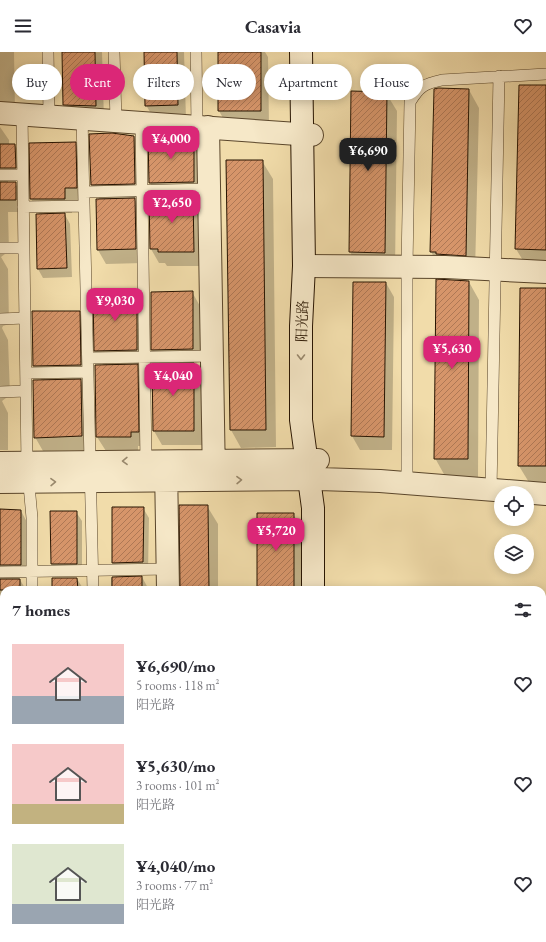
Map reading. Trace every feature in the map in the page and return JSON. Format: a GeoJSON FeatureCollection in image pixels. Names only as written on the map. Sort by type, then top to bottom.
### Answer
{"type":"FeatureCollection","features":[{"type":"Feature","properties":{"kind":"street","name":"阳光路"},"geometry":{"type":"LineString","coordinates":[[301,52],[307,134]]}},
{"type":"Feature","properties":{"kind":"street","name":"阳光路"},"geometry":{"type":"LineString","coordinates":[[310,52],[307,134],[314,586]]}},
{"type":"Feature","properties":{"kind":"street"},"geometry":{"type":"LineString","coordinates":[[0,113],[82,117],[307,134]]}},
{"type":"Feature","properties":{"kind":"street"},"geometry":{"type":"LineString","coordinates":[[203,126],[209,189],[214,470]]}},
{"type":"Feature","properties":{"kind":"street"},"geometry":{"type":"LineString","coordinates":[[309,266],[407,266],[546,272]]}},
{"type":"Feature","properties":{"kind":"street"},"geometry":{"type":"LineString","coordinates":[[0,463],[28,473]]}},
{"type":"Feature","properties":{"kind":"street"},"geometry":{"type":"LineString","coordinates":[[0,482],[28,473],[91,472],[159,468],[214,470],[313,469],[407,483],[546,494]]}},
{"type":"Feature","properties":{"kind":"street"},"geometry":{"type":"LineString","coordinates":[[159,468],[168,579]]}},
{"type":"Feature","properties":{"kind":"street","name":"阳光路"},"geometry":{"type":"LineString","coordinates":[[313,469],[320,586]]}},
{"type":"Feature","properties":{"kind":"lane"},"geometry":{"type":"LineString","coordinates":[[48,52],[49,115]]}},
{"type":"Feature","properties":{"kind":"lane"},"geometry":{"type":"LineString","coordinates":[[114,52],[116,120]]}},
{"type":"Feature","properties":{"kind":"lane"},"geometry":{"type":"LineString","coordinates":[[196,52],[203,126]]}},
{"type":"Feature","properties":{"kind":"lane"},"geometry":{"type":"LineString","coordinates":[[407,483],[408,118],[410,102],[418,90],[427,83],[442,80],[546,74]]}},
{"type":"Feature","properties":{"kind":"lane"},"geometry":{"type":"LineString","coordinates":[[491,490],[499,76]]}},
{"type":"Feature","properties":{"kind":"lane"},"geometry":{"type":"LineString","coordinates":[[22,114],[26,391],[28,473],[32,518],[32,586]]}},
{"type":"Feature","properties":{"kind":"lane"},"geometry":{"type":"LineString","coordinates":[[82,117],[93,586]]}},
{"type":"Feature","properties":{"kind":"lane"},"geometry":{"type":"LineString","coordinates":[[141,122],[145,357],[159,468]]}},
{"type":"Feature","properties":{"kind":"lane"},"geometry":{"type":"LineString","coordinates":[[0,176],[22,175]]}},
{"type":"Feature","properties":{"kind":"lane"},"geometry":{"type":"LineString","coordinates":[[84,192],[209,189]]}},
{"type":"Feature","properties":{"kind":"lane"},"geometry":{"type":"LineString","coordinates":[[23,207],[84,206]]}},
{"type":"Feature","properties":{"kind":"lane"},"geometry":{"type":"LineString","coordinates":[[0,248],[24,248]]}},
{"type":"Feature","properties":{"kind":"lane"},"geometry":{"type":"LineString","coordinates":[[0,319],[25,318]]}},
{"type":"Feature","properties":{"kind":"lane"},"geometry":{"type":"LineString","coordinates":[[88,358],[212,356]]}},
{"type":"Feature","properties":{"kind":"lane"},"geometry":{"type":"LineString","coordinates":[[26,373],[88,372]]}},
{"type":"Feature","properties":{"kind":"lane"},"geometry":{"type":"LineString","coordinates":[[0,392],[26,391]]}},
{"type":"Feature","properties":{"kind":"lane"},"geometry":{"type":"LineString","coordinates":[[0,572],[92,570],[168,579]]}},
{"type":"Feature","properties":{"kind":"building"},"geometry":{"type":"Polygon","coordinates":[[[62,52],[95,52],[95,64],[70,64],[70,100],[96,100],[96,106],[63,105],[62,52]]]}},
{"type":"Feature","properties":{"kind":"building"},"geometry":{"type":"Polygon","coordinates":[[[144,52],[177,52],[177,64],[144,64],[144,52]]]}},
{"type":"Feature","properties":{"kind":"building"},"geometry":{"type":"Polygon","coordinates":[[[218,52],[261,52],[261,111],[218,111],[218,100],[256,100],[256,64],[218,64],[218,52]]]}},
{"type":"Feature","properties":{"kind":"building"},"geometry":{"type":"Polygon","coordinates":[[[519,85],[546,85],[546,250],[515,249],[519,85]]]}},
{"type":"Feature","properties":{"kind":"building"},"geometry":{"type":"Polygon","coordinates":[[[434,89],[469,89],[466,256],[436,254],[436,252],[430,252],[434,89]]]}},
{"type":"Feature","properties":{"kind":"building"},"geometry":{"type":"Polygon","coordinates":[[[352,91],[360,91],[360,100],[387,100],[385,253],[349,252],[351,100],[352,91]]]}},
{"type":"Feature","properties":{"kind":"building"},"geometry":{"type":"Polygon","coordinates":[[[145,100],[178,100],[178,105],[145,106],[145,100]]]}},
{"type":"Feature","properties":{"kind":"building"},"geometry":{"type":"Polygon","coordinates":[[[112,133],[134,136],[135,184],[91,185],[89,134],[112,133]]]}},
{"type":"Feature","properties":{"kind":"building"},"geometry":{"type":"Polygon","coordinates":[[[148,136],[194,139],[194,182],[149,183],[148,136]]]}},
{"type":"Feature","properties":{"kind":"building"},"geometry":{"type":"Polygon","coordinates":[[[76,142],[77,188],[65,188],[65,199],[30,199],[29,143],[76,142]]]}},
{"type":"Feature","properties":{"kind":"building"},"geometry":{"type":"Polygon","coordinates":[[[0,144],[15,144],[16,168],[0,168],[0,144]]]}},
{"type":"Feature","properties":{"kind":"building"},"geometry":{"type":"Polygon","coordinates":[[[226,160],[263,160],[266,430],[230,430],[226,160]]]}},
{"type":"Feature","properties":{"kind":"building"},"geometry":{"type":"Polygon","coordinates":[[[0,182],[16,182],[16,200],[0,200],[0,182]]]}},
{"type":"Feature","properties":{"kind":"building"},"geometry":{"type":"Polygon","coordinates":[[[193,196],[194,252],[158,252],[158,249],[150,249],[149,197],[193,196]]]}},
{"type":"Feature","properties":{"kind":"building"},"geometry":{"type":"Polygon","coordinates":[[[135,198],[136,249],[97,250],[96,199],[135,198]]]}},
{"type":"Feature","properties":{"kind":"building"},"geometry":{"type":"Polygon","coordinates":[[[65,213],[67,268],[37,269],[36,214],[65,213]]]}},
{"type":"Feature","properties":{"kind":"building"},"geometry":{"type":"Polygon","coordinates":[[[436,279],[469,281],[468,459],[434,459],[436,279]]]}},
{"type":"Feature","properties":{"kind":"building"},"geometry":{"type":"Polygon","coordinates":[[[353,282],[386,282],[384,437],[351,436],[353,282]]]}},
{"type":"Feature","properties":{"kind":"building"},"geometry":{"type":"Polygon","coordinates":[[[520,288],[546,288],[546,466],[518,466],[520,288]]]}},
{"type":"Feature","properties":{"kind":"building"},"geometry":{"type":"Polygon","coordinates":[[[193,291],[193,349],[151,350],[151,292],[193,291]]]}},
{"type":"Feature","properties":{"kind":"building"},"geometry":{"type":"Polygon","coordinates":[[[93,293],[137,293],[137,350],[94,351],[93,293]]]}},
{"type":"Feature","properties":{"kind":"building"},"geometry":{"type":"Polygon","coordinates":[[[32,311],[80,311],[81,365],[33,366],[32,311]]]}},
{"type":"Feature","properties":{"kind":"building"},"geometry":{"type":"Polygon","coordinates":[[[194,363],[194,431],[153,431],[152,364],[194,363]]]}},
{"type":"Feature","properties":{"kind":"building"},"geometry":{"type":"Polygon","coordinates":[[[138,364],[139,432],[131,432],[131,437],[96,437],[95,365],[138,364]]]}},
{"type":"Feature","properties":{"kind":"building"},"geometry":{"type":"Polygon","coordinates":[[[81,379],[82,436],[34,438],[33,380],[81,379]]]}},
{"type":"Feature","properties":{"kind":"building"},"geometry":{"type":"Polygon","coordinates":[[[179,505],[208,505],[209,586],[180,586],[179,505]]]}},
{"type":"Feature","properties":{"kind":"building"},"geometry":{"type":"Polygon","coordinates":[[[112,507],[144,507],[143,562],[112,563],[112,507]]]}},
{"type":"Feature","properties":{"kind":"building"},"geometry":{"type":"Polygon","coordinates":[[[0,509],[21,510],[21,565],[0,565],[0,509]]]}},
{"type":"Feature","properties":{"kind":"building"},"geometry":{"type":"Polygon","coordinates":[[[50,511],[77,511],[77,564],[51,564],[50,511]]]}},
{"type":"Feature","properties":{"kind":"building"},"geometry":{"type":"Polygon","coordinates":[[[257,513],[294,513],[294,586],[257,586],[257,513]]]}},
{"type":"Feature","properties":{"kind":"building"},"geometry":{"type":"Polygon","coordinates":[[[142,576],[142,586],[112,586],[112,577],[142,576]]]}},
{"type":"Feature","properties":{"kind":"building"},"geometry":{"type":"Polygon","coordinates":[[[52,578],[77,578],[78,586],[52,586],[52,578]]]}},
{"type":"Feature","properties":{"kind":"building"},"geometry":{"type":"Polygon","coordinates":[[[0,579],[20,579],[20,586],[0,586],[0,579]]]}}]}
